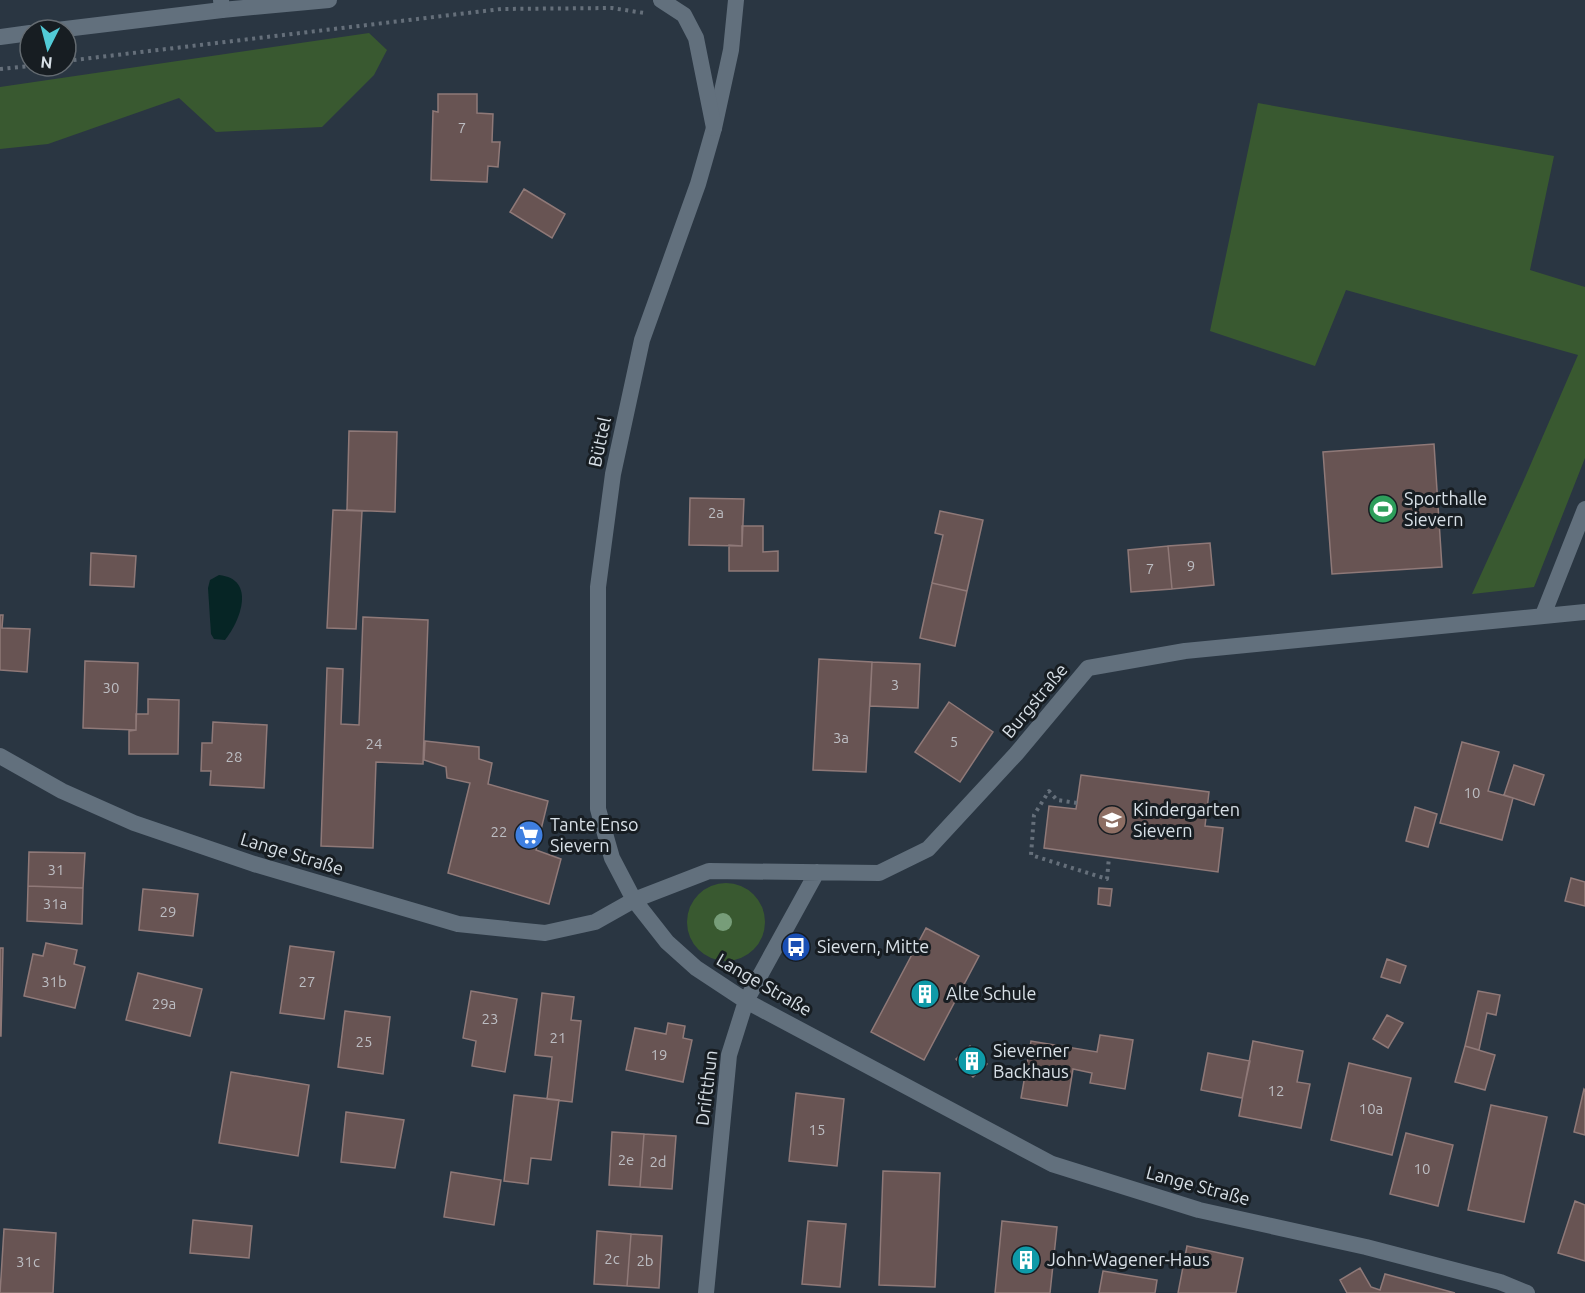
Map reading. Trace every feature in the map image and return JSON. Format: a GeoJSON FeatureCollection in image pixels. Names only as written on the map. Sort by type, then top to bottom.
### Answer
{"type":"FeatureCollection","features":[{"type":"Feature","properties":{"kind":"street"},"geometry":{"type":"LineString","coordinates":[[78,27],[222,5],[330,0]]}},
{"type":"Feature","properties":{"kind":"street"},"geometry":{"type":"LineString","coordinates":[[661,0],[684,15],[696,38],[714,128]]}},
{"type":"Feature","properties":{"kind":"street","name":"Büttel"},"geometry":{"type":"LineString","coordinates":[[634,900],[612,858],[598,809],[598,587],[613,474],[642,340],[698,184],[714,128],[731,50],[736,0]]}},
{"type":"Feature","properties":{"kind":"street"},"geometry":{"type":"LineString","coordinates":[[0,37],[18,35]]}},
{"type":"Feature","properties":{"kind":"street"},"geometry":{"type":"LineString","coordinates":[[1543,615],[1585,509]]}},
{"type":"Feature","properties":{"kind":"street","name":"Burgstraße"},"geometry":{"type":"LineString","coordinates":[[634,900],[709,871],[879,873],[928,849],[1016,754],[1088,668],[1185,651],[1585,612]]}},
{"type":"Feature","properties":{"kind":"street","name":"Lange Straße"},"geometry":{"type":"LineString","coordinates":[[0,756],[62,791],[134,823],[254,864],[458,924],[545,933],[595,922],[634,900],[667,942],[696,968],[746,1001],[1052,1164],[1199,1210],[1366,1247],[1500,1282],[1527,1293]]}},
{"type":"Feature","properties":{"kind":"street","name":"Driftthun"},"geometry":{"type":"LineString","coordinates":[[706,1293],[729,1055],[746,1001],[817,872]]}},
{"type":"Feature","properties":{"kind":"path"},"geometry":{"type":"LineString","coordinates":[[78,60],[501,9],[612,8],[646,14]]}},
{"type":"Feature","properties":{"kind":"path"},"geometry":{"type":"LineString","coordinates":[[0,69],[18,67]]}},
{"type":"Feature","properties":{"kind":"path"},"geometry":{"type":"LineString","coordinates":[[1077,803],[1057,800],[1049,791],[1034,815],[1031,855],[1107,879],[1109,857]]}},
{"type":"Feature","properties":{"kind":"green space"},"geometry":{"type":"Polygon","coordinates":[[[369,33],[387,50],[374,75],[322,127],[216,132],[179,98],[48,144],[0,149],[0,87],[62,78],[78,78],[78,76],[369,33]]]}},
{"type":"Feature","properties":{"kind":"green space"},"geometry":{"type":"Polygon","coordinates":[[[1258,103],[1554,156],[1530,270],[1585,287],[1585,458],[1534,587],[1472,594],[1578,355],[1346,290],[1315,366],[1210,331],[1258,103]]]}},
{"type":"Feature","properties":{"kind":"green space"},"geometry":{"type":"Polygon","coordinates":[[[718,883],[734,883],[748,889],[759,900],[765,914],[765,930],[759,944],[748,955],[734,961],[718,961],[704,955],[693,944],[687,930],[687,914],[693,900],[704,889],[718,883]]]}},
{"type":"Feature","properties":{"kind":"shaded area"},"geometry":{"type":"Polygon","coordinates":[[[219,575],[231,578],[238,584],[242,601],[236,622],[225,640],[214,639],[211,634],[208,588],[210,580],[219,575]]]}},
{"type":"Feature","properties":{"kind":"building"},"geometry":{"type":"Polygon","coordinates":[[[438,94],[477,94],[477,113],[493,114],[492,142],[500,142],[498,167],[488,166],[487,182],[431,180],[433,111],[438,112],[438,94]]]}},
{"type":"Feature","properties":{"kind":"building"},"geometry":{"type":"Polygon","coordinates":[[[524,189],[565,214],[552,238],[510,212],[524,189]]]}},
{"type":"Feature","properties":{"kind":"building"},"geometry":{"type":"Polygon","coordinates":[[[349,431],[397,432],[395,512],[347,510],[349,431]]]}},
{"type":"Feature","properties":{"kind":"building","name":"Sporthalle Sievern"},"geometry":{"type":"Polygon","coordinates":[[[1434,444],[1442,567],[1332,574],[1323,452],[1434,444]]]}},
{"type":"Feature","properties":{"kind":"building"},"geometry":{"type":"Polygon","coordinates":[[[690,498],[744,499],[742,546],[689,545],[690,498]]]}},
{"type":"Feature","properties":{"kind":"building"},"geometry":{"type":"Polygon","coordinates":[[[333,510],[362,511],[356,629],[327,628],[333,510]]]}},
{"type":"Feature","properties":{"kind":"building"},"geometry":{"type":"Polygon","coordinates":[[[940,511],[983,520],[967,591],[932,583],[943,535],[935,533],[940,511]]]}},
{"type":"Feature","properties":{"kind":"building"},"geometry":{"type":"Polygon","coordinates":[[[742,526],[763,526],[763,552],[778,551],[778,571],[729,571],[729,545],[742,546],[742,526]]]}},
{"type":"Feature","properties":{"kind":"building"},"geometry":{"type":"Polygon","coordinates":[[[1210,543],[1214,585],[1172,589],[1168,546],[1210,543]]]}},
{"type":"Feature","properties":{"kind":"building"},"geometry":{"type":"Polygon","coordinates":[[[1168,546],[1172,589],[1131,592],[1128,550],[1168,546]]]}},
{"type":"Feature","properties":{"kind":"building"},"geometry":{"type":"Polygon","coordinates":[[[91,553],[136,556],[134,587],[90,585],[91,553]]]}},
{"type":"Feature","properties":{"kind":"building"},"geometry":{"type":"Polygon","coordinates":[[[932,583],[967,591],[955,646],[920,638],[932,583]]]}},
{"type":"Feature","properties":{"kind":"building"},"geometry":{"type":"Polygon","coordinates":[[[0,615],[3,615],[2,628],[30,629],[27,672],[0,670],[0,615]]]}},
{"type":"Feature","properties":{"kind":"building"},"geometry":{"type":"Polygon","coordinates":[[[363,617],[428,620],[423,764],[376,762],[373,848],[321,846],[327,668],[343,669],[341,724],[359,725],[363,617]]]}},
{"type":"Feature","properties":{"kind":"building"},"geometry":{"type":"Polygon","coordinates":[[[819,659],[872,662],[866,772],[813,770],[819,659]]]}},
{"type":"Feature","properties":{"kind":"building"},"geometry":{"type":"Polygon","coordinates":[[[85,661],[138,663],[136,730],[83,728],[85,661]]]}},
{"type":"Feature","properties":{"kind":"building"},"geometry":{"type":"Polygon","coordinates":[[[872,662],[920,664],[918,708],[870,706],[872,662]]]}},
{"type":"Feature","properties":{"kind":"building"},"geometry":{"type":"Polygon","coordinates":[[[148,699],[179,700],[178,754],[129,754],[129,731],[136,730],[136,714],[148,714],[148,699]]]}},
{"type":"Feature","properties":{"kind":"building"},"geometry":{"type":"Polygon","coordinates":[[[949,702],[993,732],[960,782],[915,752],[949,702]]]}},
{"type":"Feature","properties":{"kind":"building"},"geometry":{"type":"Polygon","coordinates":[[[213,722],[267,725],[264,788],[210,785],[211,771],[201,771],[202,743],[212,743],[213,722]]]}},
{"type":"Feature","properties":{"kind":"building"},"geometry":{"type":"Polygon","coordinates":[[[425,741],[479,747],[479,759],[492,763],[488,784],[548,801],[536,850],[561,859],[549,904],[448,873],[470,783],[447,778],[446,767],[424,760],[425,741]]]}},
{"type":"Feature","properties":{"kind":"building"},"geometry":{"type":"Polygon","coordinates":[[[1462,742],[1499,752],[1488,791],[1513,798],[1502,840],[1440,823],[1462,742]]]}},
{"type":"Feature","properties":{"kind":"building"},"geometry":{"type":"Polygon","coordinates":[[[1514,765],[1544,775],[1534,805],[1504,795],[1514,765]]]}},
{"type":"Feature","properties":{"kind":"building"},"geometry":{"type":"Polygon","coordinates":[[[1081,775],[1209,792],[1205,826],[1223,828],[1218,872],[1044,848],[1049,806],[1076,809],[1081,775]]]}},
{"type":"Feature","properties":{"kind":"building"},"geometry":{"type":"Polygon","coordinates":[[[1415,807],[1437,814],[1428,847],[1406,841],[1415,807]]]}},
{"type":"Feature","properties":{"kind":"building"},"geometry":{"type":"Polygon","coordinates":[[[29,852],[85,853],[83,888],[28,886],[29,852]]]}},
{"type":"Feature","properties":{"kind":"building"},"geometry":{"type":"Polygon","coordinates":[[[1571,878],[1585,882],[1585,906],[1565,901],[1571,878]]]}},
{"type":"Feature","properties":{"kind":"building"},"geometry":{"type":"Polygon","coordinates":[[[28,886],[83,888],[82,924],[27,921],[28,886]]]}},
{"type":"Feature","properties":{"kind":"building"},"geometry":{"type":"Polygon","coordinates":[[[1099,888],[1112,889],[1110,906],[1098,904],[1099,888]]]}},
{"type":"Feature","properties":{"kind":"building"},"geometry":{"type":"Polygon","coordinates":[[[143,889],[198,894],[193,936],[139,930],[143,889]]]}},
{"type":"Feature","properties":{"kind":"building","name":"Alte Schule"},"geometry":{"type":"Polygon","coordinates":[[[926,928],[979,956],[924,1060],[871,1032],[926,928]]]}},
{"type":"Feature","properties":{"kind":"building"},"geometry":{"type":"Polygon","coordinates":[[[46,943],[77,950],[74,964],[85,967],[75,1008],[24,996],[33,954],[43,956],[46,943]]]}},
{"type":"Feature","properties":{"kind":"building"},"geometry":{"type":"Polygon","coordinates":[[[290,946],[334,952],[324,1019],[280,1013],[290,946]]]}},
{"type":"Feature","properties":{"kind":"building"},"geometry":{"type":"Polygon","coordinates":[[[0,948],[3,948],[1,1036],[0,1036],[0,948]]]}},
{"type":"Feature","properties":{"kind":"building"},"geometry":{"type":"Polygon","coordinates":[[[1387,959],[1406,966],[1400,983],[1381,977],[1387,959]]]}},
{"type":"Feature","properties":{"kind":"building"},"geometry":{"type":"Polygon","coordinates":[[[138,973],[202,989],[190,1036],[126,1020],[138,973]]]}},
{"type":"Feature","properties":{"kind":"building"},"geometry":{"type":"Polygon","coordinates":[[[471,991],[517,999],[505,1072],[472,1066],[476,1041],[463,1038],[471,991]]]}},
{"type":"Feature","properties":{"kind":"building"},"geometry":{"type":"Polygon","coordinates":[[[1478,991],[1500,995],[1496,1015],[1487,1013],[1479,1050],[1465,1046],[1478,991]]]}},
{"type":"Feature","properties":{"kind":"building"},"geometry":{"type":"Polygon","coordinates":[[[542,993],[574,997],[571,1020],[581,1021],[572,1102],[547,1099],[552,1057],[535,1055],[542,993]]]}},
{"type":"Feature","properties":{"kind":"building"},"geometry":{"type":"Polygon","coordinates":[[[345,1011],[390,1017],[383,1074],[338,1067],[345,1011]]]}},
{"type":"Feature","properties":{"kind":"building"},"geometry":{"type":"Polygon","coordinates":[[[1387,1015],[1403,1023],[1388,1048],[1373,1039],[1387,1015]]]}},
{"type":"Feature","properties":{"kind":"building"},"geometry":{"type":"Polygon","coordinates":[[[668,1023],[685,1026],[683,1038],[692,1040],[683,1082],[626,1070],[635,1028],[666,1034],[668,1023]]]}},
{"type":"Feature","properties":{"kind":"building"},"geometry":{"type":"Polygon","coordinates":[[[1100,1035],[1133,1040],[1125,1089],[1090,1083],[1092,1073],[1073,1069],[1067,1106],[1021,1098],[1031,1041],[1097,1052],[1100,1035]]]}},
{"type":"Feature","properties":{"kind":"building"},"geometry":{"type":"Polygon","coordinates":[[[1253,1041],[1303,1051],[1297,1082],[1310,1084],[1301,1128],[1239,1116],[1253,1041]]]}},
{"type":"Feature","properties":{"kind":"building","name":"Sieverner Backhaus"},"geometry":{"type":"Polygon","coordinates":[[[970,1046],[987,1064],[973,1077],[956,1059],[970,1046]]]}},
{"type":"Feature","properties":{"kind":"building"},"geometry":{"type":"Polygon","coordinates":[[[1465,1046],[1495,1055],[1485,1090],[1455,1082],[1465,1046]]]}},
{"type":"Feature","properties":{"kind":"building"},"geometry":{"type":"Polygon","coordinates":[[[1208,1053],[1250,1061],[1242,1098],[1201,1090],[1208,1053]]]}},
{"type":"Feature","properties":{"kind":"building"},"geometry":{"type":"Polygon","coordinates":[[[1349,1063],[1411,1078],[1392,1155],[1331,1140],[1349,1063]]]}},
{"type":"Feature","properties":{"kind":"building"},"geometry":{"type":"Polygon","coordinates":[[[231,1072],[309,1085],[298,1156],[219,1143],[231,1072]]]}},
{"type":"Feature","properties":{"kind":"building"},"geometry":{"type":"Polygon","coordinates":[[[1585,1090],[1585,1135],[1574,1132],[1585,1090]]]}},
{"type":"Feature","properties":{"kind":"building"},"geometry":{"type":"Polygon","coordinates":[[[796,1093],[844,1099],[837,1166],[789,1161],[796,1093]]]}},
{"type":"Feature","properties":{"kind":"building"},"geometry":{"type":"Polygon","coordinates":[[[514,1095],[559,1100],[551,1160],[531,1158],[528,1184],[504,1181],[514,1095]]]}},
{"type":"Feature","properties":{"kind":"building"},"geometry":{"type":"Polygon","coordinates":[[[1491,1105],[1547,1117],[1524,1222],[1468,1210],[1491,1105]]]}},
{"type":"Feature","properties":{"kind":"building"},"geometry":{"type":"Polygon","coordinates":[[[346,1112],[404,1120],[395,1168],[341,1162],[346,1112]]]}},
{"type":"Feature","properties":{"kind":"building"},"geometry":{"type":"Polygon","coordinates":[[[612,1132],[644,1134],[640,1187],[609,1185],[612,1132]]]}},
{"type":"Feature","properties":{"kind":"building"},"geometry":{"type":"Polygon","coordinates":[[[1406,1133],[1453,1145],[1438,1206],[1390,1194],[1406,1133]]]}},
{"type":"Feature","properties":{"kind":"building"},"geometry":{"type":"Polygon","coordinates":[[[644,1134],[676,1136],[672,1189],[640,1187],[644,1134]]]}},
{"type":"Feature","properties":{"kind":"building"},"geometry":{"type":"Polygon","coordinates":[[[883,1171],[940,1173],[935,1287],[879,1285],[883,1171]]]}},
{"type":"Feature","properties":{"kind":"building"},"geometry":{"type":"Polygon","coordinates":[[[451,1172],[501,1180],[494,1225],[444,1217],[451,1172]]]}},
{"type":"Feature","properties":{"kind":"building"},"geometry":{"type":"Polygon","coordinates":[[[1575,1201],[1585,1205],[1585,1261],[1558,1253],[1575,1201]]]}},
{"type":"Feature","properties":{"kind":"building"},"geometry":{"type":"Polygon","coordinates":[[[193,1220],[252,1226],[249,1258],[190,1253],[193,1220]]]}},
{"type":"Feature","properties":{"kind":"building"},"geometry":{"type":"Polygon","coordinates":[[[808,1221],[846,1224],[840,1287],[802,1284],[808,1221]]]}},
{"type":"Feature","properties":{"kind":"building","name":"John-Wagener-Haus"},"geometry":{"type":"Polygon","coordinates":[[[1002,1221],[1057,1227],[1050,1293],[995,1293],[1002,1221]]]}},
{"type":"Feature","properties":{"kind":"building"},"geometry":{"type":"Polygon","coordinates":[[[4,1229],[56,1233],[53,1293],[0,1293],[4,1229]]]}},
{"type":"Feature","properties":{"kind":"building"},"geometry":{"type":"Polygon","coordinates":[[[597,1231],[631,1234],[627,1286],[594,1284],[597,1231]]]}},
{"type":"Feature","properties":{"kind":"building"},"geometry":{"type":"Polygon","coordinates":[[[631,1234],[662,1236],[659,1288],[627,1286],[631,1234]]]}},
{"type":"Feature","properties":{"kind":"building"},"geometry":{"type":"Polygon","coordinates":[[[1187,1246],[1243,1258],[1236,1293],[1178,1293],[1187,1246]]]}},
{"type":"Feature","properties":{"kind":"building"},"geometry":{"type":"Polygon","coordinates":[[[1360,1268],[1371,1287],[1380,1290],[1385,1274],[1455,1293],[1347,1293],[1340,1280],[1360,1268]]]}},
{"type":"Feature","properties":{"kind":"building"},"geometry":{"type":"Polygon","coordinates":[[[1103,1271],[1157,1280],[1155,1293],[1099,1293],[1103,1271]]]}},
{"type":"Feature","properties":{"kind":"place","name":"Sporthalle Sievern"},"geometry":{"type":"Point","coordinates":[1383,509]}},
{"type":"Feature","properties":{"kind":"place","name":"Kindergarten Sievern"},"geometry":{"type":"Point","coordinates":[1112,820]}},
{"type":"Feature","properties":{"kind":"place","name":"Tante Enso Sievern"},"geometry":{"type":"Point","coordinates":[529,835]}},
{"type":"Feature","properties":{"kind":"place","name":"Sievern, Mitte"},"geometry":{"type":"Point","coordinates":[796,947]}},
{"type":"Feature","properties":{"kind":"place","name":"Alte Schule"},"geometry":{"type":"Point","coordinates":[925,994]}},
{"type":"Feature","properties":{"kind":"place","name":"Sieverner Backhaus"},"geometry":{"type":"Point","coordinates":[972,1061]}},
{"type":"Feature","properties":{"kind":"place","name":"John-Wagener-Haus"},"geometry":{"type":"Point","coordinates":[1026,1260]}}]}
